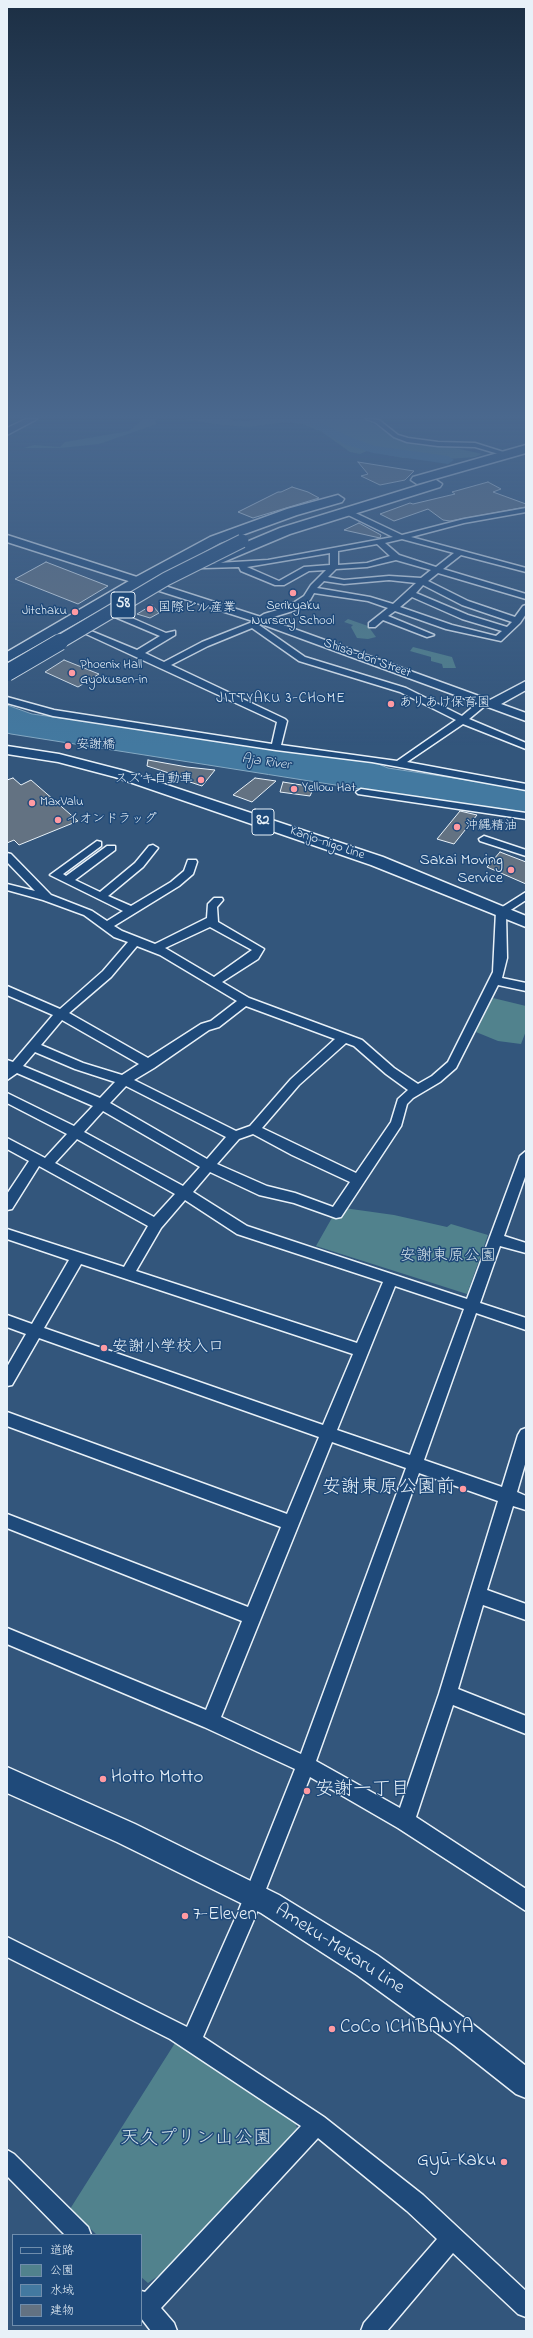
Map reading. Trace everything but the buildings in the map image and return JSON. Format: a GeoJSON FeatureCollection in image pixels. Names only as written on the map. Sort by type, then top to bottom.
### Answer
{"type":"FeatureCollection","features":[{"type":"Feature","properties":{"kind":"highway","name":"58"},"geometry":{"type":"LineString","coordinates":[[7,658],[139,580],[215,540],[249,528]]}},
{"type":"Feature","properties":{"kind":"highway","name":"58"},"geometry":{"type":"LineString","coordinates":[[7,666],[158,577],[238,539],[275,528]]}},
{"type":"Feature","properties":{"kind":"highway","name":"58"},"geometry":{"type":"LineString","coordinates":[[7,681],[162,588],[204,566],[290,528]]}},
{"type":"Feature","properties":{"kind":"highway","name":"58"},"geometry":{"type":"LineString","coordinates":[[7,673],[166,579],[238,539]]}},
{"type":"Feature","properties":{"kind":"main road","name":"Kanjo-nigo Line"},"geometry":{"type":"LineString","coordinates":[[7,741],[67,752],[108,762],[409,863],[506,907],[526,922]]}},
{"type":"Feature","properties":{"kind":"main road","name":"Kanjo-nigo Line"},"geometry":{"type":"LineString","coordinates":[[7,750],[66,759],[120,774],[377,861],[506,907],[526,911]]}},
{"type":"Feature","properties":{"kind":"street"},"geometry":{"type":"LineString","coordinates":[[385,528],[403,537],[459,554],[526,570]]}},
{"type":"Feature","properties":{"kind":"street"},"geometry":{"type":"LineString","coordinates":[[204,566],[242,565],[378,542],[437,528]]}},
{"type":"Feature","properties":{"kind":"street","name":"Shisa-dori Street"},"geometry":{"type":"LineString","coordinates":[[7,538],[139,580],[526,717]]}},
{"type":"Feature","properties":{"kind":"street"},"geometry":{"type":"LineString","coordinates":[[378,542],[396,557],[526,597]]}},
{"type":"Feature","properties":{"kind":"street"},"geometry":{"type":"LineString","coordinates":[[164,665],[205,644],[298,604],[307,598],[312,590],[334,567],[334,550]]}},
{"type":"Feature","properties":{"kind":"street"},"geometry":{"type":"LineString","coordinates":[[372,625],[411,594],[422,581],[459,554]]}},
{"type":"Feature","properties":{"kind":"street"},"geometry":{"type":"LineString","coordinates":[[242,565],[244,569],[275,583],[281,582],[307,569],[368,565],[396,557]]}},
{"type":"Feature","properties":{"kind":"street"},"geometry":{"type":"LineString","coordinates":[[324,579],[344,582],[389,578],[422,581],[465,603],[517,621]]}},
{"type":"Feature","properties":{"kind":"street"},"geometry":{"type":"LineString","coordinates":[[312,590],[370,599],[485,638],[498,639],[509,630],[526,608]]}},
{"type":"Feature","properties":{"kind":"street"},"geometry":{"type":"LineString","coordinates":[[411,594],[465,617],[509,630]]}},
{"type":"Feature","properties":{"kind":"street"},"geometry":{"type":"LineString","coordinates":[[118,615],[169,634],[138,653]]}},
{"type":"Feature","properties":{"kind":"street"},"geometry":{"type":"LineString","coordinates":[[383,616],[430,636]]}},
{"type":"Feature","properties":{"kind":"street"},"geometry":{"type":"LineString","coordinates":[[256,622],[302,659],[403,690],[462,720],[526,746]]}},
{"type":"Feature","properties":{"kind":"street"},"geometry":{"type":"LineString","coordinates":[[88,633],[138,653],[282,721],[276,747]]}},
{"type":"Feature","properties":{"kind":"street"},"geometry":{"type":"LineString","coordinates":[[398,764],[487,703],[526,685]]}},
{"type":"Feature","properties":{"kind":"street"},"geometry":{"type":"LineString","coordinates":[[7,700],[53,713],[276,747],[372,758],[526,787]]}},
{"type":"Feature","properties":{"kind":"street"},"geometry":{"type":"LineString","coordinates":[[360,792],[526,816]]}},
{"type":"Feature","properties":{"kind":"street"},"geometry":{"type":"LineString","coordinates":[[484,839],[526,853]]}},
{"type":"Feature","properties":{"kind":"street"},"geometry":{"type":"LineString","coordinates":[[97,844],[55,875],[130,910]]}},
{"type":"Feature","properties":{"kind":"street"},"geometry":{"type":"LineString","coordinates":[[67,881],[111,848]]}},
{"type":"Feature","properties":{"kind":"street"},"geometry":{"type":"LineString","coordinates":[[101,896],[139,865],[153,848]]}},
{"type":"Feature","properties":{"kind":"street"},"geometry":{"type":"LineString","coordinates":[[7,856],[47,897]]}},
{"type":"Feature","properties":{"kind":"street"},"geometry":{"type":"LineString","coordinates":[[106,926],[175,884],[189,872],[192,862]]}},
{"type":"Feature","properties":{"kind":"street"},"geometry":{"type":"LineString","coordinates":[[7,887],[47,897],[88,913],[106,926],[134,942],[164,952],[245,1001],[345,1037],[358,1044],[390,1071],[417,1090]]}},
{"type":"Feature","properties":{"kind":"street"},"geometry":{"type":"LineString","coordinates":[[134,942],[107,974],[61,1014],[33,1046],[9,1069],[101,1104],[209,1166],[264,1191],[294,1198],[336,1213],[377,1155],[397,1123],[402,1102],[417,1090],[436,1079],[452,1065],[496,981],[501,958],[500,917],[506,907],[519,902],[526,895]]}},
{"type":"Feature","properties":{"kind":"street"},"geometry":{"type":"LineString","coordinates":[[212,920],[212,906],[218,900]]}},
{"type":"Feature","properties":{"kind":"street"},"geometry":{"type":"LineString","coordinates":[[154,949],[212,920]]}},
{"type":"Feature","properties":{"kind":"street"},"geometry":{"type":"LineString","coordinates":[[212,920],[258,949],[254,956],[214,982]]}},
{"type":"Feature","properties":{"kind":"street"},"geometry":{"type":"LineString","coordinates":[[496,981],[526,987]]}},
{"type":"Feature","properties":{"kind":"street"},"geometry":{"type":"LineString","coordinates":[[7,990],[61,1014],[150,1065]]}},
{"type":"Feature","properties":{"kind":"street"},"geometry":{"type":"LineString","coordinates":[[7,1205],[41,1163],[76,1133],[124,1080],[150,1065],[205,1027],[215,1024],[245,1001]]}},
{"type":"Feature","properties":{"kind":"street"},"geometry":{"type":"LineString","coordinates":[[128,1273],[156,1224],[235,1136],[254,1128],[295,1082],[345,1037]]}},
{"type":"Feature","properties":{"kind":"street"},"geometry":{"type":"LineString","coordinates":[[33,1046],[79,1066],[124,1080],[235,1136]]}},
{"type":"Feature","properties":{"kind":"street"},"geometry":{"type":"LineString","coordinates":[[7,1098],[76,1133],[185,1193],[242,1230],[390,1281],[526,1324]]}},
{"type":"Feature","properties":{"kind":"street"},"geometry":{"type":"LineString","coordinates":[[254,1128],[297,1152],[358,1180]]}},
{"type":"Feature","properties":{"kind":"street"},"geometry":{"type":"LineString","coordinates":[[7,1143],[41,1163],[156,1224]]}},
{"type":"Feature","properties":{"kind":"street"},"geometry":{"type":"LineString","coordinates":[[191,2040],[254,1895],[306,1765],[496,1239],[522,1178],[526,1156]]}},
{"type":"Feature","properties":{"kind":"street"},"geometry":{"type":"LineString","coordinates":[[7,1234],[362,1351]]}},
{"type":"Feature","properties":{"kind":"street"},"geometry":{"type":"LineString","coordinates":[[496,1239],[526,1248]]}},
{"type":"Feature","properties":{"kind":"street"},"geometry":{"type":"LineString","coordinates":[[7,1380],[78,1257]]}},
{"type":"Feature","properties":{"kind":"street"},"geometry":{"type":"LineString","coordinates":[[210,1721],[390,1281]]}},
{"type":"Feature","properties":{"kind":"street"},"geometry":{"type":"LineString","coordinates":[[7,1321],[526,1503]]}},
{"type":"Feature","properties":{"kind":"street"},"geometry":{"type":"LineString","coordinates":[[7,1419],[291,1523]]}},
{"type":"Feature","properties":{"kind":"street"},"geometry":{"type":"LineString","coordinates":[[405,1821],[448,1694],[526,1436]]}},
{"type":"Feature","properties":{"kind":"street"},"geometry":{"type":"LineString","coordinates":[[7,1521],[252,1617]]}},
{"type":"Feature","properties":{"kind":"street"},"geometry":{"type":"LineString","coordinates":[[478,1595],[526,1612]]}},
{"type":"Feature","properties":{"kind":"street"},"geometry":{"type":"LineString","coordinates":[[7,1636],[210,1721],[306,1765],[405,1821],[526,1901]]}},
{"type":"Feature","properties":{"kind":"street"},"geometry":{"type":"LineString","coordinates":[[448,1694],[526,1725]]}},
{"type":"Feature","properties":{"kind":"street","name":"Ameku-Mekaru Line"},"geometry":{"type":"LineString","coordinates":[[7,1780],[126,1833],[254,1895],[367,1965],[464,2035],[526,2084]]}},
{"type":"Feature","properties":{"kind":"street"},"geometry":{"type":"LineString","coordinates":[[7,1947],[120,2002],[191,2040],[318,2124],[387,2179],[453,2237],[526,2306]]}},
{"type":"Feature","properties":{"kind":"street"},"geometry":{"type":"LineString","coordinates":[[166,2331],[144,2304],[318,2124]]}},
{"type":"Feature","properties":{"kind":"street"},"geometry":{"type":"LineString","coordinates":[[7,2161],[79,2234]]}},
{"type":"Feature","properties":{"kind":"street"},"geometry":{"type":"LineString","coordinates":[[372,2331],[453,2237]]}},
{"type":"Feature","properties":{"kind":"green space"},"geometry":{"type":"Polygon","coordinates":[[[348,619],[368,626],[376,637],[368,639],[357,638],[351,627],[353,625],[344,622],[348,619]]]}},
{"type":"Feature","properties":{"kind":"green space"},"geometry":{"type":"Polygon","coordinates":[[[413,647],[452,657],[456,668],[443,668],[442,664],[431,661],[431,657],[410,651],[413,647]]]}},
{"type":"Feature","properties":{"kind":"green space"},"geometry":{"type":"Polygon","coordinates":[[[493,998],[526,1006],[526,1031],[521,1044],[498,1041],[476,1032],[493,998]]]}},
{"type":"Feature","properties":{"kind":"green space","name":"安謝東原公園"},"geometry":{"type":"Polygon","coordinates":[[[344,1208],[394,1215],[447,1227],[451,1224],[488,1235],[467,1294],[316,1246],[333,1216],[344,1208]]]}},
{"type":"Feature","properties":{"kind":"green space","name":"天久プリン山公園"},"geometry":{"type":"Polygon","coordinates":[[[175,2043],[295,2121],[299,2135],[168,2269],[148,2283],[142,2278],[142,2234],[96,2234],[70,2209],[175,2043]]]}},
{"type":"Feature","properties":{"kind":"water","name":"Aja River"},"geometry":{"type":"Polygon","coordinates":[[[7,705],[32,714],[371,761],[388,768],[526,789],[526,815],[11,734],[7,733],[7,705]]]}},
{"type":"Feature","properties":{"kind":"place","name":"Serikyaku Nursery School"},"geometry":{"type":"Point","coordinates":[293,593]}},
{"type":"Feature","properties":{"kind":"place","name":"国際ビル産業"},"geometry":{"type":"Point","coordinates":[150,609]}},
{"type":"Feature","properties":{"kind":"place","name":"Jitchaku"},"geometry":{"type":"Point","coordinates":[75,612]}},
{"type":"Feature","properties":{"kind":"place","name":"Phoenix Hall Gyokusen-in"},"geometry":{"type":"Point","coordinates":[72,673]}},
{"type":"Feature","properties":{"kind":"place","name":"ありあけ保育園"},"geometry":{"type":"Point","coordinates":[391,704]}},
{"type":"Feature","properties":{"kind":"place","name":"安謝橋"},"geometry":{"type":"Point","coordinates":[68,746]}},
{"type":"Feature","properties":{"kind":"place","name":"スズキ自動車"},"geometry":{"type":"Point","coordinates":[201,780]}},
{"type":"Feature","properties":{"kind":"place","name":"Yellow Hat"},"geometry":{"type":"Point","coordinates":[294,789]}},
{"type":"Feature","properties":{"kind":"place","name":"MaxValu"},"geometry":{"type":"Point","coordinates":[32,803]}},
{"type":"Feature","properties":{"kind":"place","name":"イオンドラッグ"},"geometry":{"type":"Point","coordinates":[58,820]}},
{"type":"Feature","properties":{"kind":"place","name":"沖縄精油"},"geometry":{"type":"Point","coordinates":[457,827]}},
{"type":"Feature","properties":{"kind":"place","name":"Sakai Moving Service"},"geometry":{"type":"Point","coordinates":[511,870]}},
{"type":"Feature","properties":{"kind":"place","name":"安謝小学校入口"},"geometry":{"type":"Point","coordinates":[104,1348]}},
{"type":"Feature","properties":{"kind":"place","name":"安謝東原公園前"},"geometry":{"type":"Point","coordinates":[463,1489]}},
{"type":"Feature","properties":{"kind":"place","name":"Hotto Motto"},"geometry":{"type":"Point","coordinates":[103,1779]}},
{"type":"Feature","properties":{"kind":"place","name":"安謝一丁目"},"geometry":{"type":"Point","coordinates":[307,1791]}},
{"type":"Feature","properties":{"kind":"place","name":"7-Eleven"},"geometry":{"type":"Point","coordinates":[185,1916]}},
{"type":"Feature","properties":{"kind":"place","name":"CoCo ICHIBANYA"},"geometry":{"type":"Point","coordinates":[332,2029]}},
{"type":"Feature","properties":{"kind":"place","name":"Gyū-Kaku"},"geometry":{"type":"Point","coordinates":[504,2162]}},
{"type":"Feature","properties":{"kind":"district","name":"JITTYAKU 3-CHOME"},"geometry":{"type":"Point","coordinates":[281,700]}}]}
